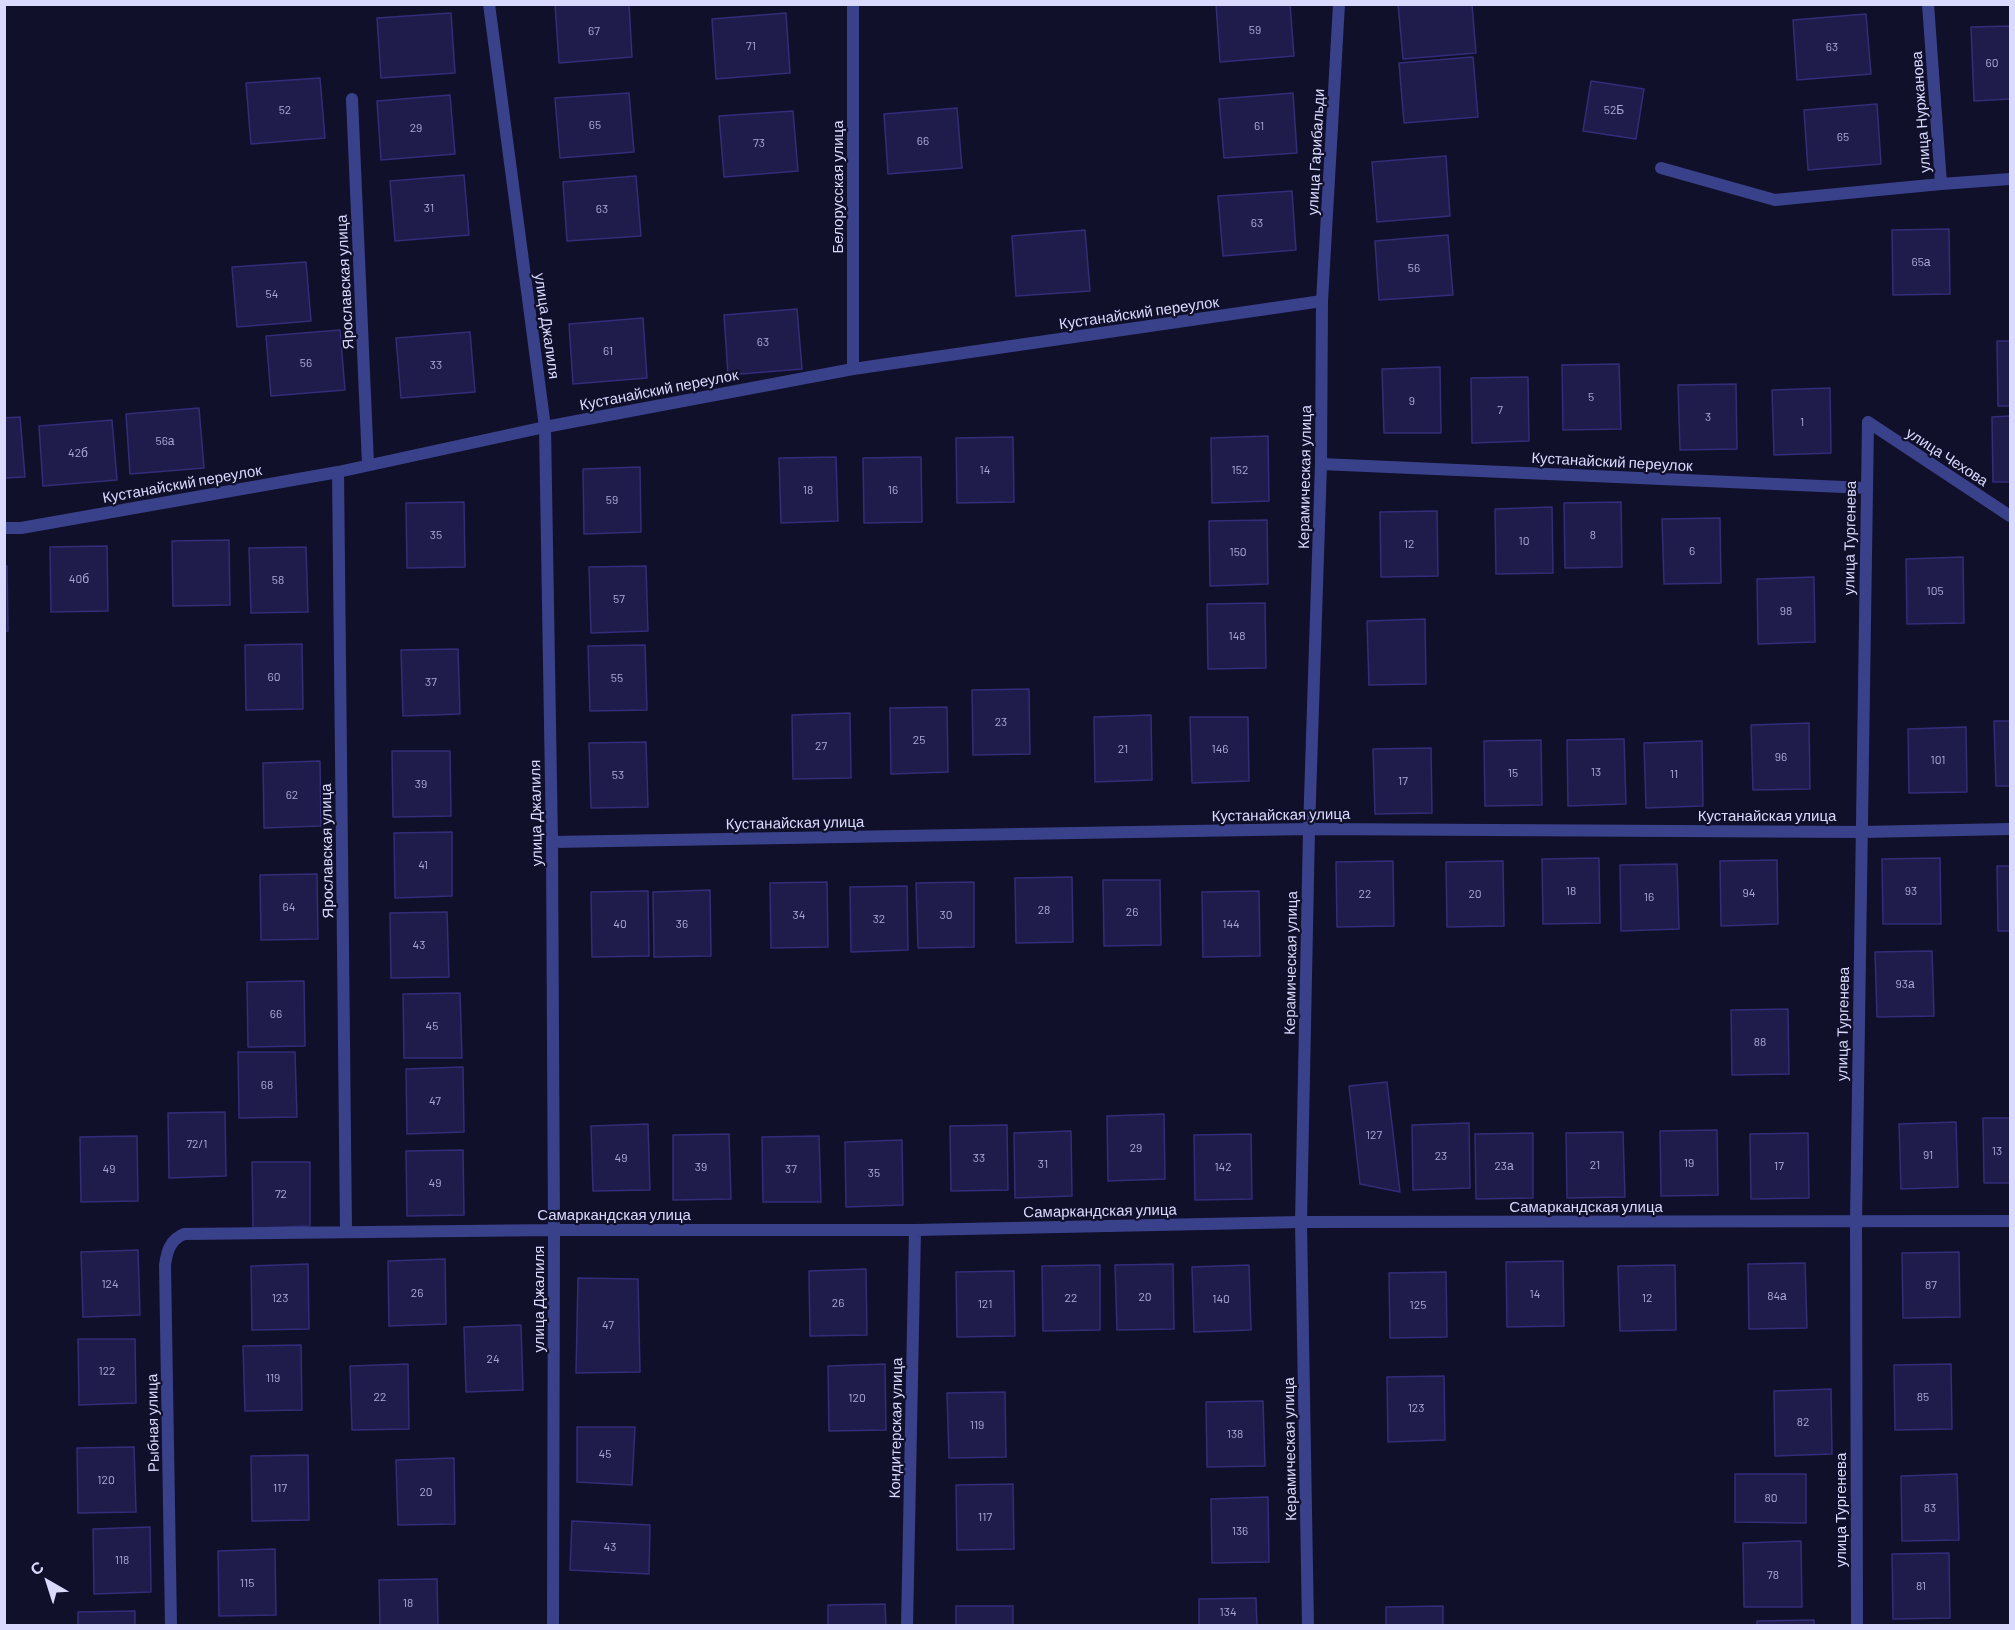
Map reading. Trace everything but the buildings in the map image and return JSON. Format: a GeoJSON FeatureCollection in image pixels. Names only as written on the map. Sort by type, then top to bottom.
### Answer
{"type":"FeatureCollection","features":[{"type":"Feature","properties":{"kind":"street","name":"улица Джалиля"},"geometry":{"type":"LineString","coordinates":[[489,4],[545,427],[552,842],[553,1626]]}},
{"type":"Feature","properties":{"kind":"street","name":"Белорусская улица"},"geometry":{"type":"LineString","coordinates":[[853,4],[853,369]]}},
{"type":"Feature","properties":{"kind":"street","name":"улица Гарибальди"},"geometry":{"type":"LineString","coordinates":[[1322,301],[1339,4]]}},
{"type":"Feature","properties":{"kind":"street","name":"улица Нуржанова"},"geometry":{"type":"LineString","coordinates":[[1928,4],[1941,184],[2010,179]]}},
{"type":"Feature","properties":{"kind":"street","name":"Ярославская улица"},"geometry":{"type":"LineString","coordinates":[[352,99],[368,464]]}},
{"type":"Feature","properties":{"kind":"street"},"geometry":{"type":"LineString","coordinates":[[1660,168],[1775,200],[1941,184]]}},
{"type":"Feature","properties":{"kind":"street","name":"Кустанайский переулок"},"geometry":{"type":"LineString","coordinates":[[4,528],[21,528],[338,471],[545,427],[853,369],[1322,301]]}},
{"type":"Feature","properties":{"kind":"street","name":"Керамическая улица"},"geometry":{"type":"LineString","coordinates":[[1308,1626],[1301,1222],[1309,829],[1321,464],[1322,301]]}},
{"type":"Feature","properties":{"kind":"street","name":"улица Тургенева"},"geometry":{"type":"LineString","coordinates":[[1857,1626],[1856,1222],[1868,422]]}},
{"type":"Feature","properties":{"kind":"street","name":"улица Чехова"},"geometry":{"type":"LineString","coordinates":[[1868,422],[2010,516]]}},
{"type":"Feature","properties":{"kind":"street","name":"Кустанайский переулок"},"geometry":{"type":"LineString","coordinates":[[1321,464],[1866,488]]}},
{"type":"Feature","properties":{"kind":"street","name":"Ярославская улица"},"geometry":{"type":"LineString","coordinates":[[338,471],[346,1231]]}},
{"type":"Feature","properties":{"kind":"street","name":"Кустанайская улица"},"geometry":{"type":"LineString","coordinates":[[552,842],[1309,829],[1861,832],[2010,829]]}},
{"type":"Feature","properties":{"kind":"street","name":"Самаркандская улица"},"geometry":{"type":"LineString","coordinates":[[189,1233],[915,1230],[1301,1222],[2010,1221]]}},
{"type":"Feature","properties":{"kind":"street","name":"Кондитерская улица"},"geometry":{"type":"LineString","coordinates":[[908,1626],[915,1230]]}},
{"type":"Feature","properties":{"kind":"street","name":"Рыбная улица"},"geometry":{"type":"LineString","coordinates":[[171,1626],[165,1265],[166,1255],[173,1241],[189,1233]]}}]}
